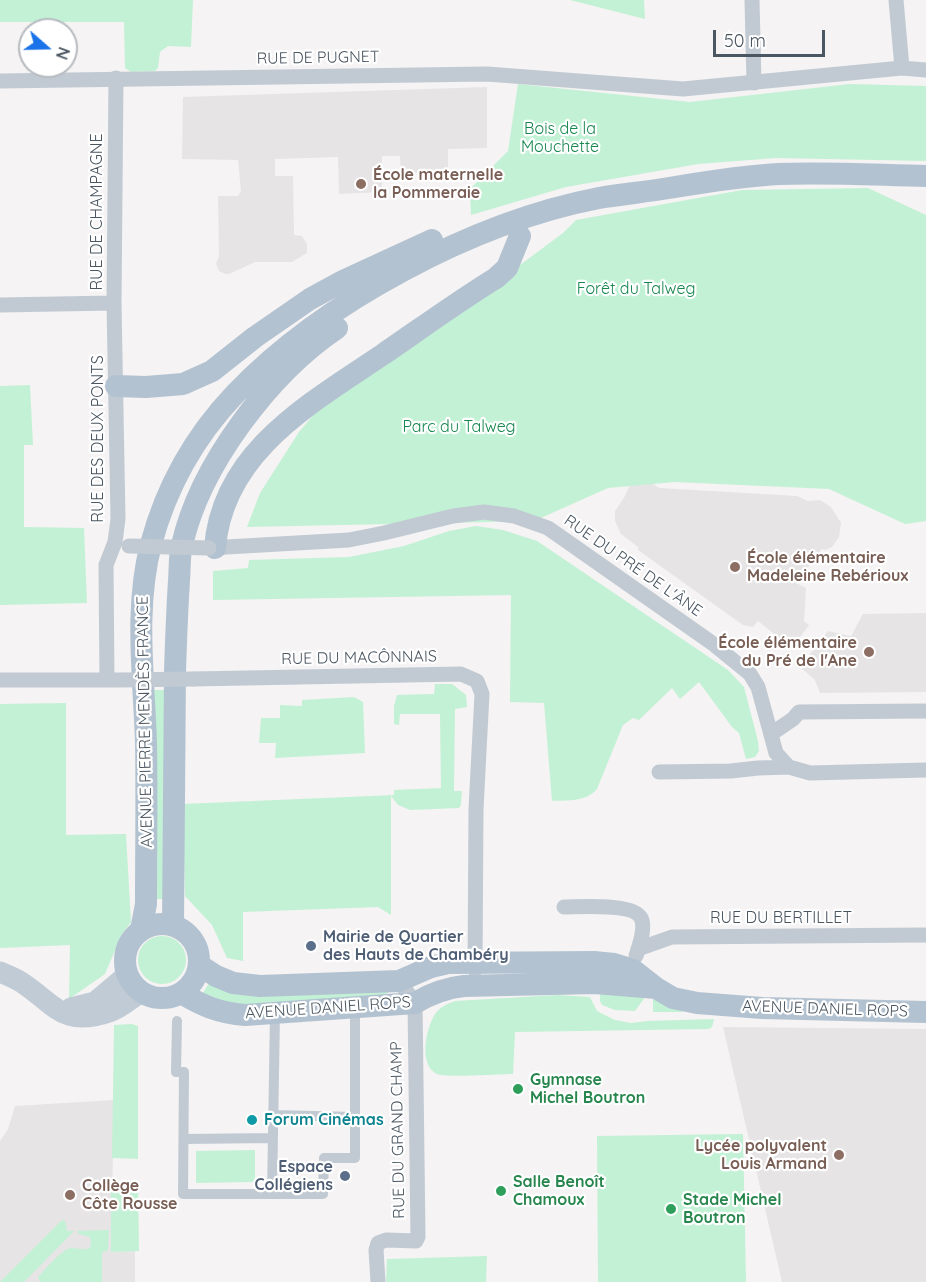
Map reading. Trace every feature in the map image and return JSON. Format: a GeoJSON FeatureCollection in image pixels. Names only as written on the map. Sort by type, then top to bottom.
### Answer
{"type":"FeatureCollection","features":[{"type":"Feature","properties":{"kind":"main road","name":"AVENUE PIERRE MENDÈS FRANCE"},"geometry":{"type":"LineString","coordinates":[[141,930],[146,904],[146,743],[141,630],[142,601],[151,544],[170,491],[193,448],[234,395],[265,365],[314,327],[378,284],[415,264],[531,216],[598,199],[774,174],[926,176]]}},
{"type":"Feature","properties":{"kind":"main road"},"geometry":{"type":"LineString","coordinates":[[116,386],[146,387],[183,384],[212,371],[255,337],[310,299],[353,276],[461,227],[497,214],[596,187],[647,192]]}},
{"type":"Feature","properties":{"kind":"main road","name":"AVENUE PIERRE MENDÈS FRANCE"},"geometry":{"type":"LineString","coordinates":[[173,925],[176,624],[181,546],[189,520],[219,453],[284,374],[325,336],[408,285],[484,250],[520,236],[609,209],[647,192]]}},
{"type":"Feature","properties":{"kind":"main road"},"geometry":{"type":"LineString","coordinates":[[212,548],[223,506],[240,474],[262,445],[296,414],[496,278],[507,268],[520,236]]}},
{"type":"Feature","properties":{"kind":"main road"},"geometry":{"type":"LineString","coordinates":[[151,925],[173,925],[190,936],[196,945],[199,965],[190,986],[170,998],[158,998],[134,984],[124,963],[126,950],[132,938],[141,930],[151,925]]}},
{"type":"Feature","properties":{"kind":"main road","name":"AVENUE DANIEL ROPS"},"geometry":{"type":"LineString","coordinates":[[199,965],[233,983],[260,986],[399,981],[430,967],[448,963],[594,962],[614,964],[635,960],[656,988],[673,998],[697,1003],[762,1008],[926,1012]]}},
{"type":"Feature","properties":{"kind":"main road"},"geometry":{"type":"LineString","coordinates":[[0,972],[21,982],[53,1008],[78,1007],[95,1002],[134,984]]}},
{"type":"Feature","properties":{"kind":"main road","name":"AVENUE DANIEL ROPS"},"geometry":{"type":"LineString","coordinates":[[181,993],[199,1004],[224,1014],[245,1015],[415,1003],[431,993],[452,987],[595,983],[656,988]]}},
{"type":"Feature","properties":{"kind":"street"},"geometry":{"type":"LineString","coordinates":[[752,0],[754,82]]}},
{"type":"Feature","properties":{"kind":"street"},"geometry":{"type":"LineString","coordinates":[[896,0],[902,68]]}},
{"type":"Feature","properties":{"kind":"street","name":"RUE DE PUGNET"},"geometry":{"type":"LineString","coordinates":[[0,81],[487,74],[683,89],[902,68],[926,70]]}},
{"type":"Feature","properties":{"kind":"street","name":"RUE DE CHAMPAGNE"},"geometry":{"type":"LineString","coordinates":[[0,305],[114,303],[116,78]]}},
{"type":"Feature","properties":{"kind":"street","name":"RUE DES DEUX PONTS"},"geometry":{"type":"LineString","coordinates":[[114,303],[118,519],[122,544],[106,565],[114,680]]}},
{"type":"Feature","properties":{"kind":"street","name":"RUE DU PRÉ DE L'ÂNE"},"geometry":{"type":"LineString","coordinates":[[122,544],[212,548],[349,540],[453,516],[484,512],[514,516],[548,528],[712,644],[750,674],[758,687],[776,753],[789,767]]}},
{"type":"Feature","properties":{"kind":"street","name":"RUE DU MACÔNNAIS"},"geometry":{"type":"LineString","coordinates":[[0,680],[461,674],[477,681],[482,694],[476,809],[474,920],[475,974],[480,986]]}},
{"type":"Feature","properties":{"kind":"street"},"geometry":{"type":"LineString","coordinates":[[771,734],[799,712],[926,711]]}},
{"type":"Feature","properties":{"kind":"street"},"geometry":{"type":"LineString","coordinates":[[659,772],[789,767],[810,773],[926,770]]}},
{"type":"Feature","properties":{"kind":"street"},"geometry":{"type":"LineString","coordinates":[[564,907],[621,908],[635,912],[641,917],[642,924],[635,960]]}},
{"type":"Feature","properties":{"kind":"street","name":"RUE DU BERTILLET"},"geometry":{"type":"LineString","coordinates":[[635,960],[672,937],[922,935]]}},
{"type":"Feature","properties":{"kind":"street"},"geometry":{"type":"LineString","coordinates":[[399,981],[415,1003]]}},
{"type":"Feature","properties":{"kind":"street","name":"RUE DU GRAND CHAMP"},"geometry":{"type":"LineString","coordinates":[[378,1282],[376,1250],[378,1243],[386,1240],[416,1241],[418,1237],[415,1003]]}},
{"type":"Feature","properties":{"kind":"street"},"geometry":{"type":"LineString","coordinates":[[177,1021],[176,1072],[184,1072],[183,1194],[323,1194],[324,1158],[355,1158],[355,1008]]}},
{"type":"Feature","properties":{"kind":"street"},"geometry":{"type":"LineString","coordinates":[[272,1194],[275,1013]]}},
{"type":"Feature","properties":{"kind":"street"},"geometry":{"type":"LineString","coordinates":[[273,1115],[355,1117]]}},
{"type":"Feature","properties":{"kind":"street"},"geometry":{"type":"LineString","coordinates":[[184,1139],[273,1138]]}},
{"type":"Feature","properties":{"kind":"shaded area"},"geometry":{"type":"Polygon","coordinates":[[[487,87],[487,148],[448,149],[448,173],[401,173],[400,156],[382,156],[382,192],[339,194],[338,157],[275,159],[275,176],[293,176],[294,235],[302,236],[307,244],[307,253],[292,262],[255,262],[229,274],[219,271],[216,264],[219,256],[218,196],[238,196],[241,191],[238,160],[182,159],[183,97],[487,87]]]}},
{"type":"Feature","properties":{"kind":"shaded area","name":"École élémentaire Madeleine Rebérioux"},"geometry":{"type":"Polygon","coordinates":[[[635,472],[659,488],[797,496],[808,501],[820,500],[831,507],[841,523],[839,537],[832,547],[822,549],[796,583],[806,588],[804,621],[809,625],[792,648],[758,621],[753,627],[743,625],[638,550],[638,547],[621,534],[615,521],[615,511],[625,496],[635,472]]]}},
{"type":"Feature","properties":{"kind":"shaded area","name":"École élémentaire du Pré de l'Ane"},"geometry":{"type":"Polygon","coordinates":[[[926,613],[926,692],[820,693],[815,680],[800,667],[828,631],[851,636],[863,614],[926,613]]]}},
{"type":"Feature","properties":{"kind":"shaded area","name":"Lycée polyvalent Louis Armand"},"geometry":{"type":"Polygon","coordinates":[[[723,1027],[926,1029],[926,1282],[782,1282],[723,1027]]]}},
{"type":"Feature","properties":{"kind":"shaded area"},"geometry":{"type":"Polygon","coordinates":[[[114,1100],[111,1252],[135,1251],[135,1282],[0,1282],[0,1141],[8,1129],[15,1106],[114,1100]]]}},
{"type":"Feature","properties":{"kind":"green space"},"geometry":{"type":"Polygon","coordinates":[[[0,0],[193,0],[191,47],[168,46],[160,52],[158,68],[155,71],[131,72],[125,68],[124,22],[78,22],[78,18],[18,18],[18,22],[0,22],[0,0]]]}},
{"type":"Feature","properties":{"kind":"green space"},"geometry":{"type":"Polygon","coordinates":[[[570,0],[644,0],[645,19],[570,0]]]}},
{"type":"Feature","properties":{"kind":"green space","name":"Bois de la Mouchette"},"geometry":{"type":"Polygon","coordinates":[[[518,84],[690,102],[850,84],[926,86],[926,161],[776,158],[698,164],[566,187],[471,215],[470,189],[508,151],[518,84]]]}},
{"type":"Feature","properties":{"kind":"green space","name":"Parc du Talweg"},"geometry":{"type":"Polygon","coordinates":[[[868,188],[926,215],[926,521],[905,524],[829,489],[675,482],[608,488],[534,521],[247,527],[260,493],[299,432],[321,406],[438,326],[563,233],[576,220],[742,190],[868,188]]]}},
{"type":"Feature","properties":{"kind":"green space"},"geometry":{"type":"Polygon","coordinates":[[[30,385],[33,445],[24,445],[24,527],[84,528],[87,603],[0,605],[0,386],[30,385]]]}},
{"type":"Feature","properties":{"kind":"green space"},"geometry":{"type":"Polygon","coordinates":[[[476,526],[503,530],[537,541],[728,670],[744,687],[758,741],[759,751],[755,757],[746,759],[739,733],[732,727],[699,682],[680,699],[672,688],[639,720],[633,718],[623,725],[597,789],[593,793],[576,800],[552,801],[544,703],[510,702],[511,595],[213,600],[213,571],[248,568],[249,560],[349,557],[404,546],[449,531],[476,526]]]}},
{"type":"Feature","properties":{"kind":"green space"},"geometry":{"type":"Polygon","coordinates":[[[435,684],[452,684],[466,695],[467,707],[455,709],[454,791],[462,791],[461,805],[459,808],[410,810],[398,805],[391,796],[391,915],[378,907],[243,912],[243,961],[227,958],[212,925],[185,896],[183,804],[394,795],[394,790],[441,788],[440,714],[400,714],[399,725],[394,724],[394,706],[397,695],[434,694],[435,684]]]}},
{"type":"Feature","properties":{"kind":"green space"},"geometry":{"type":"Polygon","coordinates":[[[150,690],[166,690],[163,899],[152,899],[150,690]]]}},
{"type":"Feature","properties":{"kind":"green space"},"geometry":{"type":"Polygon","coordinates":[[[354,697],[363,702],[365,753],[275,758],[276,743],[259,743],[261,718],[280,718],[280,705],[302,706],[302,700],[354,697]]]}},
{"type":"Feature","properties":{"kind":"green space"},"geometry":{"type":"Polygon","coordinates":[[[66,703],[66,835],[126,834],[131,922],[122,934],[105,974],[69,999],[70,945],[0,948],[0,704],[66,703]]]}},
{"type":"Feature","properties":{"kind":"green space"},"geometry":{"type":"Polygon","coordinates":[[[162,936],[179,943],[186,960],[179,977],[162,984],[145,977],[138,960],[145,943],[162,936]]]}},
{"type":"Feature","properties":{"kind":"green space"},"geometry":{"type":"Polygon","coordinates":[[[209,983],[388,989],[388,993],[381,996],[235,1006],[203,993],[209,983]]]}},
{"type":"Feature","properties":{"kind":"green space"},"geometry":{"type":"Polygon","coordinates":[[[600,992],[646,996],[635,1011],[615,1010],[602,1005],[600,992]]]}},
{"type":"Feature","properties":{"kind":"green space"},"geometry":{"type":"Polygon","coordinates":[[[558,995],[590,997],[597,1011],[615,1020],[631,1023],[714,1019],[709,1029],[515,1032],[513,1074],[443,1075],[437,1074],[427,1063],[425,1046],[429,1028],[435,1014],[446,1005],[455,1001],[558,995]]]}},
{"type":"Feature","properties":{"kind":"green space"},"geometry":{"type":"Polygon","coordinates":[[[653,999],[684,1012],[653,1012],[653,999]]]}},
{"type":"Feature","properties":{"kind":"green space"},"geometry":{"type":"Polygon","coordinates":[[[114,1025],[138,1026],[138,1159],[112,1158],[114,1025]]]}},
{"type":"Feature","properties":{"kind":"green space","name":"Stade Michel Boutron"},"geometry":{"type":"Polygon","coordinates":[[[743,1134],[746,1282],[598,1282],[597,1136],[743,1134]]]}},
{"type":"Feature","properties":{"kind":"green space"},"geometry":{"type":"Polygon","coordinates":[[[255,1150],[255,1182],[196,1183],[196,1151],[255,1150]]]}},
{"type":"Feature","properties":{"kind":"green space"},"geometry":{"type":"Polygon","coordinates":[[[111,1181],[138,1181],[139,1251],[111,1252],[111,1181]]]}},
{"type":"Feature","properties":{"kind":"green space"},"geometry":{"type":"Polygon","coordinates":[[[62,1220],[65,1221],[67,1231],[74,1231],[24,1282],[0,1282],[62,1220]]]}},
{"type":"Feature","properties":{"kind":"green space"},"geometry":{"type":"Polygon","coordinates":[[[109,1230],[108,1250],[102,1253],[102,1282],[40,1282],[38,1277],[67,1249],[90,1248],[90,1237],[79,1234],[77,1231],[109,1230]]]}},
{"type":"Feature","properties":{"kind":"green space"},"geometry":{"type":"Polygon","coordinates":[[[487,1256],[486,1282],[386,1282],[387,1259],[487,1256]]]}},
{"type":"Feature","properties":{"kind":"place","name":"École maternelle la Pommeraie"},"geometry":{"type":"Point","coordinates":[361,184]}},
{"type":"Feature","properties":{"kind":"place","name":"École élémentaire Madeleine Rebérioux"},"geometry":{"type":"Point","coordinates":[735,567]}},
{"type":"Feature","properties":{"kind":"place","name":"École élémentaire du Pré de l'Ane"},"geometry":{"type":"Point","coordinates":[869,652]}},
{"type":"Feature","properties":{"kind":"place","name":"Mairie de Quartier des Hauts de Chambéry"},"geometry":{"type":"Point","coordinates":[311,946]}},
{"type":"Feature","properties":{"kind":"place","name":"Gymnase Michel Boutron"},"geometry":{"type":"Point","coordinates":[518,1089]}},
{"type":"Feature","properties":{"kind":"place","name":"Forum Cinémas"},"geometry":{"type":"Point","coordinates":[252,1120]}},
{"type":"Feature","properties":{"kind":"place","name":"Lycée polyvalent Louis Armand"},"geometry":{"type":"Point","coordinates":[839,1155]}},
{"type":"Feature","properties":{"kind":"place","name":"Espace Collégiens"},"geometry":{"type":"Point","coordinates":[345,1176]}},
{"type":"Feature","properties":{"kind":"place","name":"Salle Benoît Chamoux"},"geometry":{"type":"Point","coordinates":[501,1191]}},
{"type":"Feature","properties":{"kind":"place","name":"Collège Côte Rousse"},"geometry":{"type":"Point","coordinates":[70,1195]}},
{"type":"Feature","properties":{"kind":"place","name":"Stade Michel Boutron"},"geometry":{"type":"Point","coordinates":[671,1209]}},
{"type":"Feature","properties":{"kind":"park label","name":"Forêt du Talweg"},"geometry":{"type":"Point","coordinates":[636,289]}}]}
